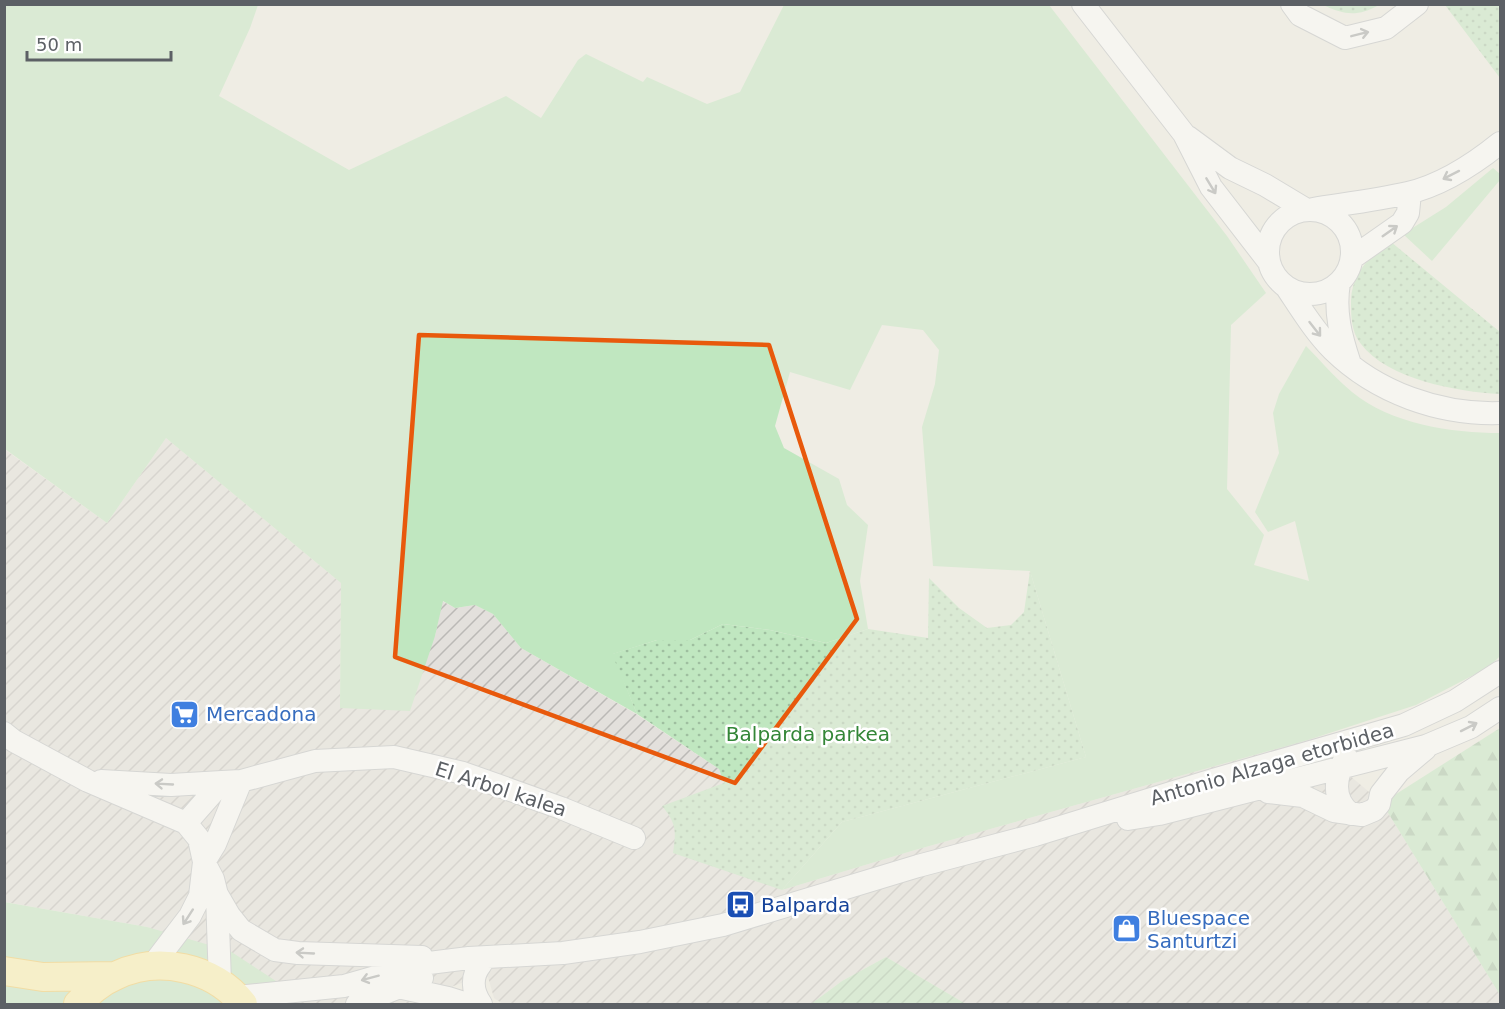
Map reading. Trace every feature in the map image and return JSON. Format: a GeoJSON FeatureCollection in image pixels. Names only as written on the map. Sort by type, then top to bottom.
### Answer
{"type":"FeatureCollection","features":[{"type":"Feature","properties":{"kind":"main road"},"geometry":{"type":"LineString","coordinates":[[78,1005],[94,989],[114,976],[132,969],[152,966],[187,969],[233,995]]}},
{"type":"Feature","properties":{"kind":"main road"},"geometry":{"type":"LineString","coordinates":[[4,972],[43,977],[114,976]]}},
{"type":"Feature","properties":{"kind":"street"},"geometry":{"type":"LineString","coordinates":[[1083,4],[1184,134],[1211,188],[1269,262],[1275,278],[1287,288],[1316,331],[1332,349],[1350,366],[1372,381],[1422,403],[1459,411],[1500,413]]}},
{"type":"Feature","properties":{"kind":"street"},"geometry":{"type":"LineString","coordinates":[[1292,4],[1300,15],[1346,38],[1386,28],[1417,4]]}},
{"type":"Feature","properties":{"kind":"street"},"geometry":{"type":"LineString","coordinates":[[1184,134],[1230,168],[1309,209],[1326,212],[1338,220],[1347,231],[1352,244],[1352,258],[1339,283],[1328,291],[1314,294],[1300,293],[1287,288]]}},
{"type":"Feature","properties":{"kind":"street"},"geometry":{"type":"LineString","coordinates":[[1269,262],[1269,243],[1277,225],[1287,216],[1309,209],[1410,193],[1475,163],[1500,143]]}},
{"type":"Feature","properties":{"kind":"street"},"geometry":{"type":"LineString","coordinates":[[1352,258],[1402,223],[1408,213],[1410,193]]}},
{"type":"Feature","properties":{"kind":"street"},"geometry":{"type":"LineString","coordinates":[[1339,283],[1336,312],[1350,366]]}},
{"type":"Feature","properties":{"kind":"street"},"geometry":{"type":"LineString","coordinates":[[1351,814],[1341,807],[1336,793],[1337,778],[1346,765],[1349,753],[1420,730],[1477,700],[1500,674]]}},
{"type":"Feature","properties":{"kind":"street","name":"Antonio Alzaga etorbidea"},"geometry":{"type":"LineString","coordinates":[[475,961],[510,956],[563,953],[640,942],[723,925],[1404,725],[1455,701],[1500,674]]}},
{"type":"Feature","properties":{"kind":"street","name":"Antonio Alzaga etorbidea"},"geometry":{"type":"LineString","coordinates":[[1035,835],[1159,814],[1434,743],[1471,727],[1500,708]]}},
{"type":"Feature","properties":{"kind":"street","name":"El Arbol kalea"},"geometry":{"type":"LineString","coordinates":[[4,733],[14,741],[88,781],[186,823]]}},
{"type":"Feature","properties":{"kind":"street"},"geometry":{"type":"LineString","coordinates":[[1249,791],[1303,796],[1325,808],[1362,815],[1374,810],[1379,804],[1381,794],[1398,771],[1434,743]]}},
{"type":"Feature","properties":{"kind":"street","name":"El Arbol kalea"},"geometry":{"type":"LineString","coordinates":[[88,781],[171,785],[232,781],[315,761],[394,757],[463,772],[634,838]]}},
{"type":"Feature","properties":{"kind":"street"},"geometry":{"type":"LineString","coordinates":[[1213,780],[1235,783],[1322,759],[1338,759],[1375,782],[1381,794]]}},
{"type":"Feature","properties":{"kind":"street"},"geometry":{"type":"LineString","coordinates":[[152,966],[190,916],[200,896],[204,862],[215,844],[231,803],[232,781]]}},
{"type":"Feature","properties":{"kind":"street"},"geometry":{"type":"LineString","coordinates":[[232,781],[186,823],[199,840],[204,862],[213,879],[233,995],[344,986],[421,964],[475,961]]}},
{"type":"Feature","properties":{"kind":"street"},"geometry":{"type":"LineString","coordinates":[[217,895],[241,930],[276,950],[298,954],[475,961]]}},
{"type":"Feature","properties":{"kind":"street"},"geometry":{"type":"LineString","coordinates":[[357,1005],[396,987],[475,961]]}},
{"type":"Feature","properties":{"kind":"street"},"geometry":{"type":"LineString","coordinates":[[396,987],[467,998],[475,961]]}},
{"type":"Feature","properties":{"kind":"highlighted area"},"geometry":{"type":"Polygon","coordinates":[[[419,335],[769,345],[857,619],[735,783],[395,657],[419,335]]]}},
{"type":"Feature","properties":{"kind":"shaded area"},"geometry":{"type":"Polygon","coordinates":[[[166,438],[341,583],[340,708],[435,636],[442,601],[455,608],[475,605],[493,614],[521,648],[636,714],[719,769],[724,783],[670,816],[675,825],[676,834],[782,890],[915,850],[1308,740],[1382,803],[1500,995],[1500,1004],[966,1004],[886,957],[842,981],[811,1004],[503,1004],[494,998],[488,977],[464,982],[407,1004],[295,1004],[279,983],[147,927],[5,902],[4,449],[107,523],[166,438]]]}},
{"type":"Feature","properties":{"kind":"green space"},"geometry":{"type":"Polygon","coordinates":[[[5,5],[258,5],[219,96],[349,170],[506,96],[541,118],[578,60],[586,54],[643,82],[647,77],[707,104],[740,92],[784,5],[1049,5],[1227,236],[1266,293],[1231,325],[1227,489],[1264,535],[1254,565],[1309,581],[1295,521],[1268,532],[1255,512],[1279,453],[1273,413],[1279,394],[1306,346],[1352,392],[1385,412],[1403,419],[1442,428],[1500,433],[1500,656],[1489,667],[1416,705],[1308,740],[915,850],[782,890],[842,822],[1086,757],[1030,571],[933,566],[922,427],[935,384],[939,350],[923,330],[882,325],[850,390],[790,372],[775,426],[784,448],[839,479],[847,505],[868,525],[860,581],[868,629],[826,643],[770,630],[723,624],[690,640],[657,640],[613,654],[637,714],[521,648],[493,614],[475,605],[455,608],[443,601],[435,636],[410,711],[340,708],[341,583],[166,438],[107,523],[5,449],[5,5]]]}},
{"type":"Feature","properties":{"kind":"green space"},"geometry":{"type":"Polygon","coordinates":[[[1323,5],[1379,5],[1357,13],[1345,13],[1323,5]]]}},
{"type":"Feature","properties":{"kind":"green space"},"geometry":{"type":"Polygon","coordinates":[[[1445,5],[1500,5],[1500,78],[1445,5]]]}},
{"type":"Feature","properties":{"kind":"green space"},"geometry":{"type":"Polygon","coordinates":[[[1493,168],[1500,174],[1500,180],[1432,261],[1403,234],[1446,207],[1493,168]]]}},
{"type":"Feature","properties":{"kind":"green space"},"geometry":{"type":"Polygon","coordinates":[[[1391,242],[1500,332],[1500,394],[1444,387],[1405,375],[1373,356],[1361,344],[1353,329],[1352,290],[1363,266],[1391,242]]]}},
{"type":"Feature","properties":{"kind":"green space","name":"Balparda parkea"},"geometry":{"type":"Polygon","coordinates":[[[1030,571],[1086,757],[842,822],[782,890],[673,853],[675,839],[673,823],[662,806],[724,783],[719,769],[637,714],[612,654],[657,640],[690,640],[723,624],[770,630],[826,643],[868,629],[928,638],[929,578],[959,608],[987,628],[1011,625],[1024,612],[1030,571]]]}},
{"type":"Feature","properties":{"kind":"green space"},"geometry":{"type":"Polygon","coordinates":[[[1500,728],[1500,995],[1382,803],[1500,728]]]}},
{"type":"Feature","properties":{"kind":"green space"},"geometry":{"type":"Polygon","coordinates":[[[4,902],[147,927],[230,951],[279,983],[295,1004],[5,1004],[4,902]]]}},
{"type":"Feature","properties":{"kind":"green space"},"geometry":{"type":"Polygon","coordinates":[[[886,957],[966,1004],[811,1004],[842,981],[886,957]]]}},
{"type":"Feature","properties":{"kind":"place","name":"Mercadona"},"geometry":{"type":"Point","coordinates":[185,714]}},
{"type":"Feature","properties":{"kind":"place","name":"Balparda"},"geometry":{"type":"Point","coordinates":[740,905]}},
{"type":"Feature","properties":{"kind":"place","name":"Bluespace Santurtzi"},"geometry":{"type":"Point","coordinates":[1126,929]}}]}
